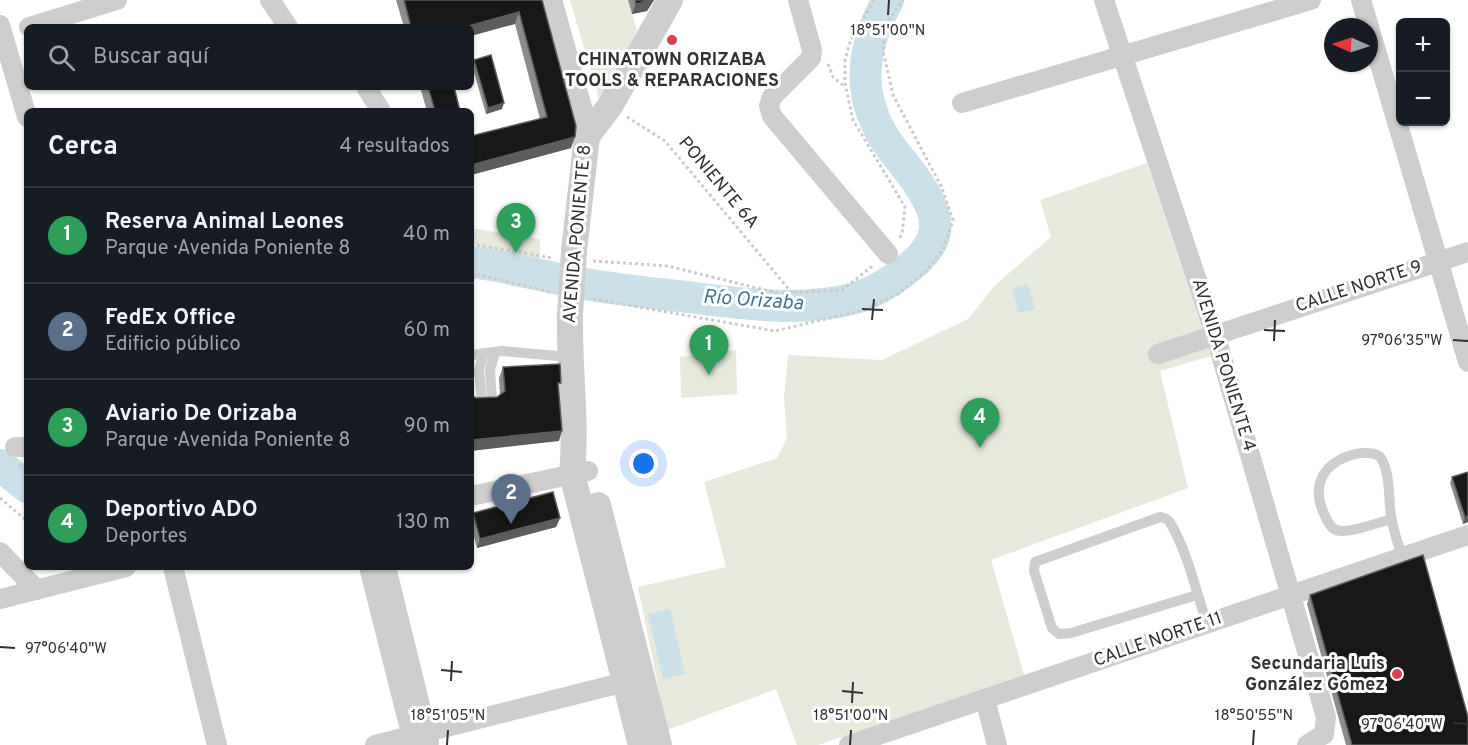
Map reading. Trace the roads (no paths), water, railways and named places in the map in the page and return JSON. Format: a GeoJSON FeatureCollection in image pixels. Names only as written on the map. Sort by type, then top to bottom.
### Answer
{"type":"FeatureCollection","features":[{"type":"Feature","properties":{"kind":"street"},"geometry":{"type":"LineString","coordinates":[[38,24],[117,0]]}},
{"type":"Feature","properties":{"kind":"street"},"geometry":{"type":"LineString","coordinates":[[270,0],[286,24]]}},
{"type":"Feature","properties":{"kind":"street","name":"AVENIDA PONIENTE 8"},"geometry":{"type":"LineString","coordinates":[[549,0],[587,136],[573,257],[569,357],[580,472],[634,680],[659,745]]}},
{"type":"Feature","properties":{"kind":"street"},"geometry":{"type":"LineString","coordinates":[[587,136],[610,106],[670,0]]}},
{"type":"Feature","properties":{"kind":"street"},"geometry":{"type":"LineString","coordinates":[[798,0],[809,58],[772,97],[768,106],[772,116],[888,254]]}},
{"type":"Feature","properties":{"kind":"street","name":"AVENIDA PONIENTE 4"},"geometry":{"type":"LineString","coordinates":[[1104,0],[1215,333],[1326,717],[1324,734],[1307,745]]}},
{"type":"Feature","properties":{"kind":"street"},"geometry":{"type":"LineString","coordinates":[[962,103],[1311,0]]}},
{"type":"Feature","properties":{"kind":"street"},"geometry":{"type":"LineString","coordinates":[[1361,0],[1366,18]]}},
{"type":"Feature","properties":{"kind":"street"},"geometry":{"type":"LineString","coordinates":[[24,28],[1,32],[24,108]]}},
{"type":"Feature","properties":{"kind":"street"},"geometry":{"type":"LineString","coordinates":[[1378,57],[1468,362]]}},
{"type":"Feature","properties":{"kind":"street"},"geometry":{"type":"LineString","coordinates":[[368,90],[379,108]]}},
{"type":"Feature","properties":{"kind":"street","name":"CALLE NORTE 9"},"geometry":{"type":"LineString","coordinates":[[1158,354],[1215,333],[1468,252]]}},
{"type":"Feature","properties":{"kind":"street"},"geometry":{"type":"LineString","coordinates":[[474,495],[580,472]]}},
{"type":"Feature","properties":{"kind":"street","name":"CALLE NORTE 11"},"geometry":{"type":"LineString","coordinates":[[849,745],[1468,535]]}},
{"type":"Feature","properties":{"kind":"street"},"geometry":{"type":"LineString","coordinates":[[0,552],[37,590]]}},
{"type":"Feature","properties":{"kind":"street"},"geometry":{"type":"LineString","coordinates":[[0,599],[114,570]]}},
{"type":"Feature","properties":{"kind":"street"},"geometry":{"type":"LineString","coordinates":[[175,570],[217,745]]}},
{"type":"Feature","properties":{"kind":"street"},"geometry":{"type":"LineString","coordinates":[[370,570],[420,739]]}},
{"type":"Feature","properties":{"kind":"street"},"geometry":{"type":"LineString","coordinates":[[387,570],[420,739]]}},
{"type":"Feature","properties":{"kind":"street"},"geometry":{"type":"LineString","coordinates":[[375,745],[420,739],[634,680]]}},
{"type":"Feature","properties":{"kind":"street","name":"AVENIDA PONIENTE 8"},"geometry":{"type":"LineString","coordinates":[[634,680],[640,745]]}},
{"type":"Feature","properties":{"kind":"street"},"geometry":{"type":"LineString","coordinates":[[985,699],[997,745]]}},
{"type":"Feature","properties":{"kind":"lane"},"geometry":{"type":"LineString","coordinates":[[479,355],[569,357]]}},
{"type":"Feature","properties":{"kind":"lane"},"geometry":{"type":"LineString","coordinates":[[479,355],[490,369],[480,399]]}},
{"type":"Feature","properties":{"kind":"lane"},"geometry":{"type":"LineString","coordinates":[[1392,519],[1344,531],[1335,530],[1330,526],[1318,504],[1316,490],[1320,477],[1331,464],[1366,451],[1380,456],[1388,481],[1392,519],[1402,556]]}},
{"type":"Feature","properties":{"kind":"lane"},"geometry":{"type":"LineString","coordinates":[[1197,595],[1071,633],[1059,634],[1052,628],[1034,571],[1035,562],[1160,517],[1166,518],[1171,523],[1197,595],[1207,624]]}},
{"type":"Feature","properties":{"kind":"water"},"geometry":{"type":"Polygon","coordinates":[[[1028,284],[1035,309],[1019,313],[1012,288],[1028,284]]]}},
{"type":"Feature","properties":{"kind":"water"},"geometry":{"type":"Polygon","coordinates":[[[670,609],[685,674],[663,679],[648,614],[670,609]]]}},
{"type":"Feature","properties":{"kind":"waterway","name":"Río Orizaba"},"geometry":{"type":"LineString","coordinates":[[474,263],[615,289],[778,306],[834,303],[867,294],[891,281],[911,266],[927,249],[934,236],[935,220],[925,194],[879,129],[871,111],[867,93],[867,56],[888,0]]}},
{"type":"Feature","properties":{"kind":"waterway","name":"Río Orizaba"},"geometry":{"type":"LineString","coordinates":[[0,465],[24,485]]}},
{"type":"Feature","properties":{"kind":"place","name":"CHINATOWN ORIZABA TOOLS & REPARACIONES"},"geometry":{"type":"Point","coordinates":[672,40]}},
{"type":"Feature","properties":{"kind":"place","name":"Aviario De Orizaba"},"geometry":{"type":"Point","coordinates":[516,253]}},
{"type":"Feature","properties":{"kind":"place","name":"Reserva Animal Leones"},"geometry":{"type":"Point","coordinates":[709,375]}},
{"type":"Feature","properties":{"kind":"place","name":"Deportivo ADO"},"geometry":{"type":"Point","coordinates":[980,448]}},
{"type":"Feature","properties":{"kind":"place","name":"FedEx Office"},"geometry":{"type":"Point","coordinates":[511,524]}},
{"type":"Feature","properties":{"kind":"place","name":"Secundaria Luis González Gómez"},"geometry":{"type":"Point","coordinates":[1397,674]}}]}
